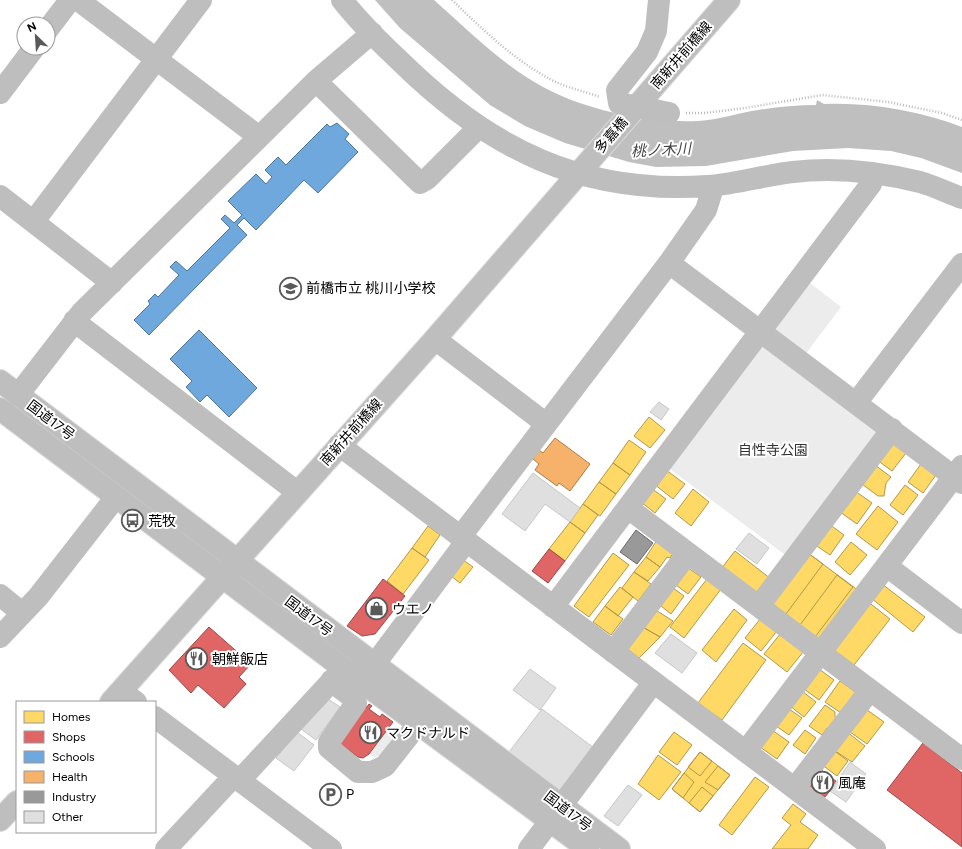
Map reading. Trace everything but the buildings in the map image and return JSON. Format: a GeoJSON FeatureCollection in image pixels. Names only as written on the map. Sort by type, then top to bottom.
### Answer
{"type":"FeatureCollection","features":[{"type":"Feature","properties":{"kind":"main road"},"geometry":{"type":"LineString","coordinates":[[56,18],[70,0]]}},
{"type":"Feature","properties":{"kind":"main road"},"geometry":{"type":"LineString","coordinates":[[78,0],[250,130],[258,138]]}},
{"type":"Feature","properties":{"kind":"main road"},"geometry":{"type":"LineString","coordinates":[[34,221],[201,0]]}},
{"type":"Feature","properties":{"kind":"main road"},"geometry":{"type":"LineString","coordinates":[[342,0],[372,33],[426,86],[481,128],[527,154],[584,167],[626,184],[657,187],[711,186],[794,172],[852,170],[921,182],[962,198]]}},
{"type":"Feature","properties":{"kind":"main road"},"geometry":{"type":"LineString","coordinates":[[660,0],[656,31],[646,52],[617,90],[629,107],[669,113]]}},
{"type":"Feature","properties":{"kind":"main road","name":"南新井前橋線"},"geometry":{"type":"LineString","coordinates":[[629,107],[729,0]]}},
{"type":"Feature","properties":{"kind":"main road"},"geometry":{"type":"LineString","coordinates":[[18,395],[74,321],[316,81],[372,33]]}},
{"type":"Feature","properties":{"kind":"main road"},"geometry":{"type":"LineString","coordinates":[[0,93],[28,56]]}},
{"type":"Feature","properties":{"kind":"main road"},"geometry":{"type":"LineString","coordinates":[[316,81],[420,183],[427,179],[476,130],[481,128]]}},
{"type":"Feature","properties":{"kind":"main road","name":"多嘉橋"},"geometry":{"type":"LineString","coordinates":[[584,167],[629,107]]}},
{"type":"Feature","properties":{"kind":"main road","name":"南新井前橋線"},"geometry":{"type":"LineString","coordinates":[[122,698],[230,569],[297,492],[435,339],[584,167]]}},
{"type":"Feature","properties":{"kind":"main road"},"geometry":{"type":"LineString","coordinates":[[553,607],[871,184],[873,173]]}},
{"type":"Feature","properties":{"kind":"main road"},"geometry":{"type":"LineString","coordinates":[[374,665],[462,547],[461,536],[545,423],[669,262],[706,210],[711,194],[711,186]]}},
{"type":"Feature","properties":{"kind":"main road"},"geometry":{"type":"LineString","coordinates":[[0,196],[112,283]]}},
{"type":"Feature","properties":{"kind":"main road"},"geometry":{"type":"LineString","coordinates":[[669,262],[856,403],[959,475],[746,751]]}},
{"type":"Feature","properties":{"kind":"main road"},"geometry":{"type":"LineString","coordinates":[[856,403],[962,264]]}},
{"type":"Feature","properties":{"kind":"main road"},"geometry":{"type":"LineString","coordinates":[[74,321],[297,492]]}},
{"type":"Feature","properties":{"kind":"main road"},"geometry":{"type":"LineString","coordinates":[[435,339],[545,423]]}},
{"type":"Feature","properties":{"kind":"main road","name":"国道17号"},"geometry":{"type":"LineString","coordinates":[[0,381],[230,569],[337,675],[373,691],[416,722],[556,813],[618,849]]}},
{"type":"Feature","properties":{"kind":"main road","name":"国道17号"},"geometry":{"type":"LineString","coordinates":[[0,409],[116,497],[230,569],[374,665],[556,813],[588,849]]}},
{"type":"Feature","properties":{"kind":"main road"},"geometry":{"type":"LineString","coordinates":[[759,606],[892,429]]}},
{"type":"Feature","properties":{"kind":"main road"},"geometry":{"type":"LineString","coordinates":[[339,445],[875,849]]}},
{"type":"Feature","properties":{"kind":"main road"},"geometry":{"type":"LineString","coordinates":[[0,637],[38,597],[116,497]]}},
{"type":"Feature","properties":{"kind":"main road"},"geometry":{"type":"LineString","coordinates":[[628,508],[962,759]]}},
{"type":"Feature","properties":{"kind":"main road"},"geometry":{"type":"LineString","coordinates":[[613,652],[688,553]]}},
{"type":"Feature","properties":{"kind":"main road"},"geometry":{"type":"LineString","coordinates":[[888,566],[962,623]]}},
{"type":"Feature","properties":{"kind":"main road"},"geometry":{"type":"LineString","coordinates":[[0,595],[22,613]]}},
{"type":"Feature","properties":{"kind":"main road"},"geometry":{"type":"LineString","coordinates":[[166,849],[337,675],[356,703],[329,742],[329,748],[333,753],[358,772],[372,772],[385,766],[416,722]]}},
{"type":"Feature","properties":{"kind":"main road"},"geometry":{"type":"LineString","coordinates":[[529,849],[653,683]]}},
{"type":"Feature","properties":{"kind":"main road"},"geometry":{"type":"LineString","coordinates":[[795,788],[870,690]]}},
{"type":"Feature","properties":{"kind":"main road"},"geometry":{"type":"LineString","coordinates":[[373,691],[336,742],[339,748],[357,762],[372,764],[379,762],[416,722]]}},
{"type":"Feature","properties":{"kind":"main road"},"geometry":{"type":"LineString","coordinates":[[156,718],[331,849]]}},
{"type":"Feature","properties":{"kind":"main road"},"geometry":{"type":"LineString","coordinates":[[0,820],[16,803]]}},
{"type":"Feature","properties":{"kind":"path"},"geometry":{"type":"LineString","coordinates":[[452,0],[504,48],[549,79],[629,107]]}},
{"type":"Feature","properties":{"kind":"path"},"geometry":{"type":"LineString","coordinates":[[669,113],[704,113],[822,95],[888,102],[942,113],[962,120]]}},
{"type":"Feature","properties":{"kind":"green space"},"geometry":{"type":"Polygon","coordinates":[[[806,280],[841,307],[804,356],[774,335],[772,325],[806,280]]]}},
{"type":"Feature","properties":{"kind":"green space","name":"自性寺公園"},"geometry":{"type":"Polygon","coordinates":[[[761,343],[880,432],[789,553],[784,554],[667,467],[761,343]]]}},
{"type":"Feature","properties":{"kind":"green space"},"geometry":{"type":"Polygon","coordinates":[[[390,726],[392,728],[393,737],[380,756],[374,757],[369,753],[390,726]]]}},
{"type":"Feature","properties":{"kind":"water","name":"桃ノ木川"},"geometry":{"type":"Polygon","coordinates":[[[375,0],[434,0],[499,58],[528,78],[543,87],[579,103],[619,114],[659,120],[698,121],[765,109],[816,105],[817,100],[824,104],[859,104],[877,106],[912,112],[946,121],[962,127],[962,173],[921,158],[891,151],[848,148],[793,151],[706,166],[656,167],[629,162],[565,143],[525,126],[490,105],[400,28],[375,0]]]}},
{"type":"Feature","properties":{"kind":"place","name":"前橋市立 桃川小学校"},"geometry":{"type":"Point","coordinates":[291,288]}},
{"type":"Feature","properties":{"kind":"place","name":"荒牧"},"geometry":{"type":"Point","coordinates":[133,521]}},
{"type":"Feature","properties":{"kind":"place","name":"ウエノ"},"geometry":{"type":"Point","coordinates":[377,609]}},
{"type":"Feature","properties":{"kind":"place","name":"朝鮮飯店"},"geometry":{"type":"Point","coordinates":[196,659]}},
{"type":"Feature","properties":{"kind":"place","name":"マクドナルド"},"geometry":{"type":"Point","coordinates":[371,733]}},
{"type":"Feature","properties":{"kind":"place","name":"風庵"},"geometry":{"type":"Point","coordinates":[822,783]}},
{"type":"Feature","properties":{"kind":"place","name":"P"},"geometry":{"type":"Point","coordinates":[330,794]}}]}
